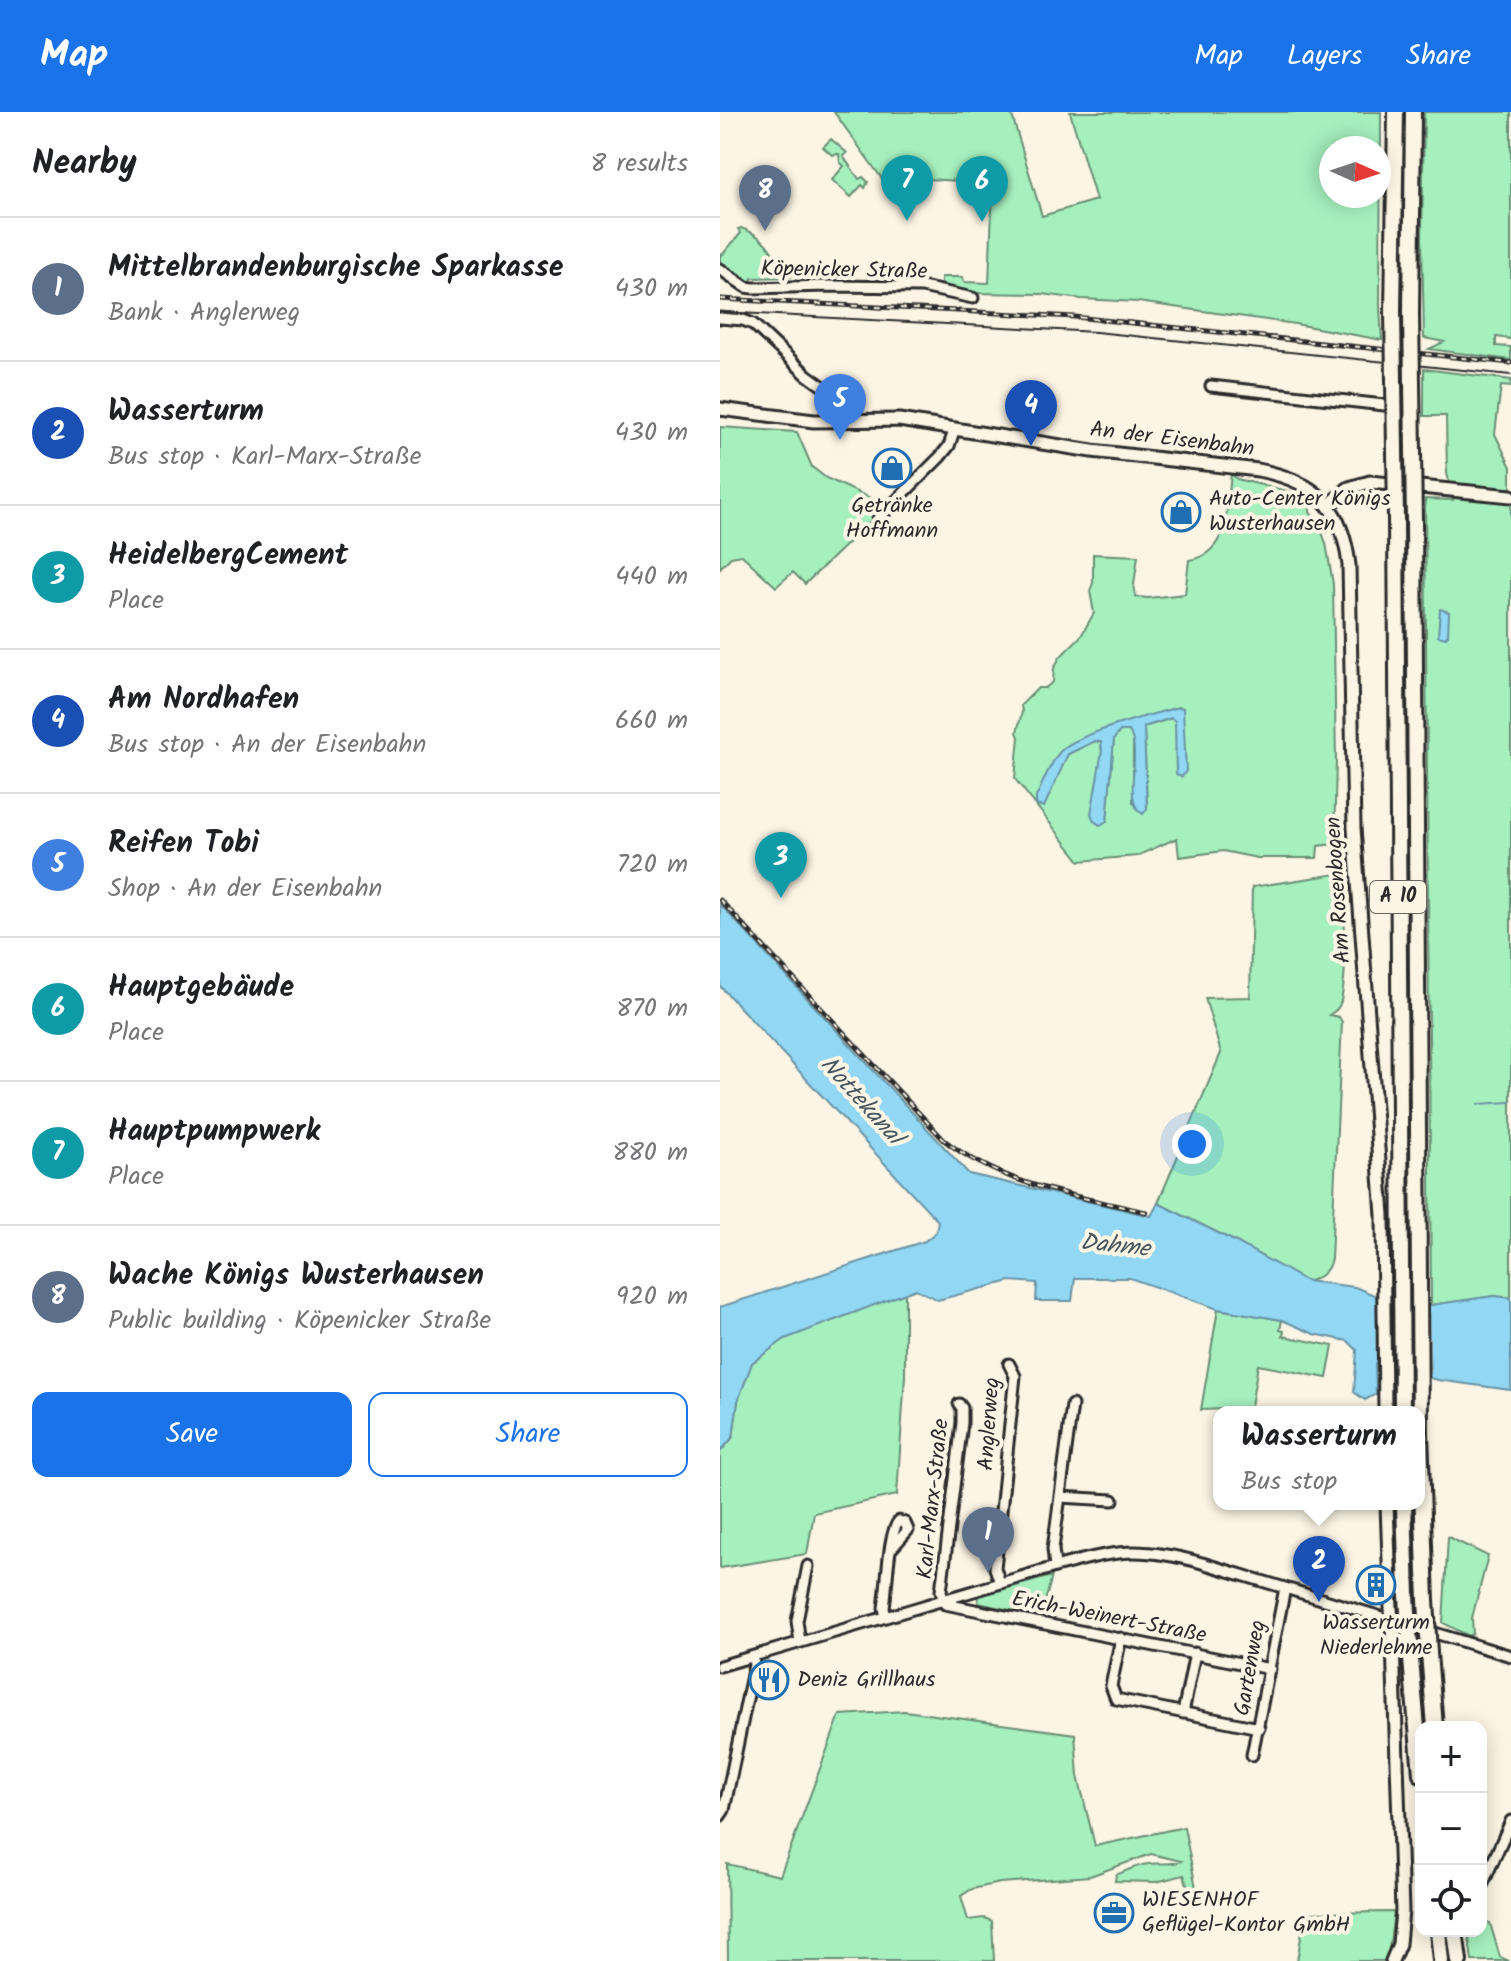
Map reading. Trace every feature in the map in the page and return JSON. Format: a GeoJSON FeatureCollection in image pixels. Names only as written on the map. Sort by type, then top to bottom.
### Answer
{"type":"FeatureCollection","features":[{"type":"Feature","properties":{"kind":"highway","name":"A 10"},"geometry":{"type":"LineString","coordinates":[[1396,112],[1393,312],[1402,1406]]}},
{"type":"Feature","properties":{"kind":"highway","name":"A 10"},"geometry":{"type":"LineString","coordinates":[[1413,112],[1411,314],[1420,1406]]}},
{"type":"Feature","properties":{"kind":"highway"},"geometry":{"type":"LineString","coordinates":[[1404,1510],[1416,1721]]}},
{"type":"Feature","properties":{"kind":"highway","name":"A 10"},"geometry":{"type":"LineString","coordinates":[[1423,1510],[1435,1721]]}},
{"type":"Feature","properties":{"kind":"highway"},"geometry":{"type":"LineString","coordinates":[[1439,1937],[1441,1961]]}},
{"type":"Feature","properties":{"kind":"highway"},"geometry":{"type":"LineString","coordinates":[[1456,1937],[1459,1961]]}},
{"type":"Feature","properties":{"kind":"main road","name":"An der Eisenbahn"},"geometry":{"type":"LineString","coordinates":[[720,409],[782,418],[899,420],[1092,451],[1277,474],[1305,484],[1329,505]]}},
{"type":"Feature","properties":{"kind":"main road"},"geometry":{"type":"LineString","coordinates":[[1329,505],[1349,488],[1370,482],[1511,496]]}},
{"type":"Feature","properties":{"kind":"main road","name":"Am Rosenbogen"},"geometry":{"type":"LineString","coordinates":[[1329,505],[1342,528],[1349,565],[1354,828],[1379,1153],[1385,1406]]}},
{"type":"Feature","properties":{"kind":"main road"},"geometry":{"type":"LineString","coordinates":[[1387,1510],[1402,1911],[1399,1944],[1392,1961]]}},
{"type":"Feature","properties":{"kind":"street","name":"Köpenicker Straße"},"geometry":{"type":"LineString","coordinates":[[720,269],[746,287],[753,288],[922,287],[973,298]]}},
{"type":"Feature","properties":{"kind":"street"},"geometry":{"type":"LineString","coordinates":[[720,318],[753,324],[807,375],[832,393],[833,421]]}},
{"type":"Feature","properties":{"kind":"street"},"geometry":{"type":"LineString","coordinates":[[1211,386],[1384,405]]}},
{"type":"Feature","properties":{"kind":"street"},"geometry":{"type":"LineString","coordinates":[[878,519],[940,457],[949,446],[954,431]]}},
{"type":"Feature","properties":{"kind":"street","name":"Anglerweg"},"geometry":{"type":"LineString","coordinates":[[1000,1583],[995,1568],[1015,1376],[1009,1364]]}},
{"type":"Feature","properties":{"kind":"street","name":"Karl-Marx-Straße"},"geometry":{"type":"LineString","coordinates":[[943,1600],[941,1591],[962,1423],[959,1404]]}},
{"type":"Feature","properties":{"kind":"street"},"geometry":{"type":"LineString","coordinates":[[1055,1567],[1053,1549],[1072,1405]]}},
{"type":"Feature","properties":{"kind":"street"},"geometry":{"type":"LineString","coordinates":[[1060,1497],[1113,1500]]}},
{"type":"Feature","properties":{"kind":"street","name":"Karl-Marx-Straße"},"geometry":{"type":"LineString","coordinates":[[886,1617],[884,1608],[892,1548]]}},
{"type":"Feature","properties":{"kind":"street","name":"Karl-Marx-Straße"},"geometry":{"type":"LineString","coordinates":[[720,1666],[1055,1567],[1109,1553],[1148,1551],[1183,1558],[1511,1656]]}},
{"type":"Feature","properties":{"kind":"street"},"geometry":{"type":"LineString","coordinates":[[800,1642],[797,1621],[808,1566]]}},
{"type":"Feature","properties":{"kind":"street","name":"Gartenweg"},"geometry":{"type":"LineString","coordinates":[[1252,1755],[1285,1588]]}},
{"type":"Feature","properties":{"kind":"street","name":"Erich-Weinert-Straße"},"geometry":{"type":"LineString","coordinates":[[943,1600],[945,1604],[1270,1669]]}},
{"type":"Feature","properties":{"kind":"street"},"geometry":{"type":"LineString","coordinates":[[1121,1638],[1111,1686],[1116,1699],[1259,1728]]}},
{"type":"Feature","properties":{"kind":"street"},"geometry":{"type":"LineString","coordinates":[[1183,1713],[1195,1653]]}},
{"type":"Feature","properties":{"kind":"street"},"geometry":{"type":"LineString","coordinates":[[720,1816],[724,1810],[739,1741],[753,1657]]}},
{"type":"Feature","properties":{"kind":"street"},"geometry":{"type":"LineString","coordinates":[[1487,1875],[1511,1821]]}},
{"type":"Feature","properties":{"kind":"green space"},"geometry":{"type":"Polygon","coordinates":[[[834,112],[1011,112],[1042,216],[1096,200],[1070,112],[1381,112],[1381,136],[1319,136],[1319,208],[1381,208],[1382,340],[1295,324],[1138,302],[1042,294],[964,293],[941,289],[941,277],[963,277],[964,282],[989,283],[993,183],[894,177],[885,183],[834,112]]]}},
{"type":"Feature","properties":{"kind":"green space"},"geometry":{"type":"Polygon","coordinates":[[[1424,112],[1511,112],[1511,339],[1496,337],[1496,346],[1511,347],[1511,360],[1429,349],[1444,342],[1424,338],[1424,112]]]}},
{"type":"Feature","properties":{"kind":"green space"},"geometry":{"type":"Polygon","coordinates":[[[831,139],[847,153],[843,156],[859,179],[863,177],[868,182],[865,188],[862,185],[851,197],[832,180],[844,166],[839,154],[832,155],[823,147],[831,139]]]}},
{"type":"Feature","properties":{"kind":"green space"},"geometry":{"type":"Polygon","coordinates":[[[738,229],[764,242],[778,265],[798,265],[791,277],[752,278],[749,283],[720,265],[720,254],[741,233],[738,229]]]}},
{"type":"Feature","properties":{"kind":"green space"},"geometry":{"type":"Polygon","coordinates":[[[1424,369],[1511,380],[1511,387],[1501,386],[1495,434],[1511,467],[1511,1298],[1494,1296],[1431,1305],[1425,499],[1453,500],[1447,473],[1446,416],[1424,416],[1424,369]]]}},
{"type":"Feature","properties":{"kind":"green space"},"geometry":{"type":"Polygon","coordinates":[[[720,427],[797,432],[812,467],[826,478],[870,498],[875,517],[805,584],[793,572],[776,587],[742,555],[731,557],[720,568],[720,427]]]}},
{"type":"Feature","properties":{"kind":"green space"},"geometry":{"type":"Polygon","coordinates":[[[1231,474],[1237,479],[1295,493],[1310,507],[1326,543],[1333,584],[1334,844],[1318,846],[1317,858],[1257,858],[1223,851],[1179,857],[1177,838],[1137,856],[1080,861],[1015,779],[1021,705],[1038,688],[1045,688],[1053,682],[1054,668],[1060,657],[1081,636],[1094,613],[1090,591],[1093,554],[1138,556],[1134,585],[1136,597],[1185,594],[1189,560],[1202,556],[1212,548],[1224,526],[1231,474]],[[1183,708],[1118,725],[1072,743],[1068,754],[1095,741],[1101,742],[1107,821],[1114,738],[1120,731],[1130,731],[1133,737],[1133,803],[1147,809],[1144,727],[1172,718],[1176,721],[1176,774],[1183,708]]]}},
{"type":"Feature","properties":{"kind":"green space"},"geometry":{"type":"Polygon","coordinates":[[[1337,874],[1343,900],[1345,956],[1341,1001],[1329,1015],[1339,1017],[1342,1022],[1331,1259],[1322,1274],[1306,1282],[1158,1203],[1221,1053],[1205,998],[1250,997],[1252,887],[1337,874]]]}},
{"type":"Feature","properties":{"kind":"green space"},"geometry":{"type":"Polygon","coordinates":[[[905,1293],[905,1376],[897,1495],[814,1513],[807,1554],[720,1568],[720,1452],[733,1437],[738,1401],[752,1362],[785,1338],[905,1293]]]}},
{"type":"Feature","properties":{"kind":"green space"},"geometry":{"type":"Polygon","coordinates":[[[1218,1309],[1282,1320],[1280,1330],[1284,1331],[1283,1336],[1333,1346],[1327,1378],[1258,1365],[1251,1406],[1213,1406],[1213,1410],[1201,1410],[1218,1309]]]}},
{"type":"Feature","properties":{"kind":"green space"},"geometry":{"type":"Polygon","coordinates":[[[1448,1537],[1488,1556],[1472,1618],[1473,1634],[1469,1636],[1443,1623],[1448,1537]]]}},
{"type":"Feature","properties":{"kind":"green space"},"geometry":{"type":"Polygon","coordinates":[[[1052,1576],[1041,1617],[978,1603],[979,1596],[1052,1576]]]}},
{"type":"Feature","properties":{"kind":"green space"},"geometry":{"type":"Polygon","coordinates":[[[905,1711],[1075,1734],[1078,1776],[1095,1846],[1184,1827],[1200,1908],[1194,1899],[1183,1895],[1180,1890],[1188,1888],[1184,1875],[1156,1882],[1115,1881],[1116,1875],[1140,1866],[1181,1861],[1151,1854],[1090,1876],[1000,1883],[972,1889],[961,1896],[968,1920],[984,1918],[992,1921],[994,1961],[728,1961],[727,1864],[780,1876],[840,1715],[905,1711]]]}},
{"type":"Feature","properties":{"kind":"green space"},"geometry":{"type":"Polygon","coordinates":[[[1394,1912],[1389,1950],[1384,1961],[1297,1961],[1305,1913],[1394,1912]]]}},
{"type":"Feature","properties":{"kind":"green space"},"geometry":{"type":"Polygon","coordinates":[[[1487,1922],[1490,1923],[1500,1957],[1509,1961],[1472,1961],[1469,1937],[1487,1937],[1487,1922]]]}},
{"type":"Feature","properties":{"kind":"water"},"geometry":{"type":"Polygon","coordinates":[[[1440,609],[1449,612],[1448,635],[1445,638],[1438,636],[1440,609]]]}},
{"type":"Feature","properties":{"kind":"water"},"geometry":{"type":"Polygon","coordinates":[[[1183,708],[1186,771],[1182,777],[1176,774],[1175,721],[1171,718],[1144,727],[1147,809],[1143,814],[1134,799],[1134,752],[1129,731],[1120,731],[1114,739],[1107,821],[1100,825],[1091,814],[1101,742],[1095,741],[1068,754],[1044,807],[1036,805],[1036,797],[1049,769],[1067,746],[1115,726],[1183,708]]]}},
{"type":"Feature","properties":{"kind":"water"},"geometry":{"type":"Polygon","coordinates":[[[720,904],[969,1174],[1151,1216],[1158,1203],[1306,1281],[1355,1287],[1391,1302],[1431,1305],[1494,1296],[1511,1298],[1511,1390],[1430,1378],[1429,1355],[1387,1348],[1375,1363],[1376,1394],[1365,1400],[1354,1392],[1357,1350],[1348,1341],[1314,1334],[1282,1320],[1218,1309],[1130,1278],[1075,1278],[1072,1301],[1036,1301],[1037,1283],[1010,1281],[938,1300],[916,1289],[785,1339],[752,1363],[738,1401],[733,1437],[720,1452],[720,1307],[925,1241],[936,1232],[938,1221],[720,986],[720,904]]]}},
{"type":"Feature","properties":{"kind":"pier"},"geometry":{"type":"Polygon","coordinates":[[[1377,1292],[1392,1298],[1429,1301],[1430,1382],[1426,1378],[1425,1358],[1389,1352],[1379,1365],[1378,1398],[1377,1292]]]}},
{"type":"Feature","properties":{"kind":"waterway"},"geometry":{"type":"LineString","coordinates":[[1478,1104],[1511,1102]]}},
{"type":"Feature","properties":{"kind":"tunnel"},"geometry":{"type":"LineString","coordinates":[[1392,406],[1402,411],[1404,419],[1403,485]]}},
{"type":"Feature","properties":{"kind":"tram line"},"geometry":{"type":"LineString","coordinates":[[720,312],[1096,332],[1511,375]]}},
{"type":"Feature","properties":{"kind":"railway"},"geometry":{"type":"LineString","coordinates":[[720,299],[1075,317],[1511,363]]}},
{"type":"Feature","properties":{"kind":"railway"},"geometry":{"type":"LineString","coordinates":[[720,900],[944,1140],[967,1156],[1015,1179],[1146,1212]]}},
{"type":"Feature","properties":{"kind":"place","name":"Hauptpumpwerk"},"geometry":{"type":"Point","coordinates":[907,221]}},
{"type":"Feature","properties":{"kind":"place","name":"Hauptgebäude"},"geometry":{"type":"Point","coordinates":[982,222]}},
{"type":"Feature","properties":{"kind":"place","name":"Wache Königs Wusterhausen"},"geometry":{"type":"Point","coordinates":[765,231]}},
{"type":"Feature","properties":{"kind":"place","name":"Reifen Tobi"},"geometry":{"type":"Point","coordinates":[840,440]}},
{"type":"Feature","properties":{"kind":"place","name":"Am Nordhafen"},"geometry":{"type":"Point","coordinates":[1031,446]}},
{"type":"Feature","properties":{"kind":"place","name":"Getränke Hoffmann"},"geometry":{"type":"Point","coordinates":[892,468]}},
{"type":"Feature","properties":{"kind":"place","name":"Auto-Center Königs Wusterhausen"},"geometry":{"type":"Point","coordinates":[1181,512]}},
{"type":"Feature","properties":{"kind":"place","name":"HeidelbergCement"},"geometry":{"type":"Point","coordinates":[781,898]}},
{"type":"Feature","properties":{"kind":"place","name":"Mittelbrandenburgische Sparkasse"},"geometry":{"type":"Point","coordinates":[988,1573]}},
{"type":"Feature","properties":{"kind":"place","name":"Wasserturm Niederlehme"},"geometry":{"type":"Point","coordinates":[1376,1585]}},
{"type":"Feature","properties":{"kind":"place","name":"Wasserturm"},"geometry":{"type":"Point","coordinates":[1319,1602]}},
{"type":"Feature","properties":{"kind":"place","name":"Deniz Grillhaus"},"geometry":{"type":"Point","coordinates":[769,1680]}},
{"type":"Feature","properties":{"kind":"place","name":"WIESENHOF Geflügel-Kontor GmbH"},"geometry":{"type":"Point","coordinates":[1114,1913]}},
{"type":"Feature","properties":{"kind":"water label","name":"Nottekanal"},"geometry":{"type":"Point","coordinates":[861,1101]}},
{"type":"Feature","properties":{"kind":"water label","name":"Dahme"},"geometry":{"type":"Point","coordinates":[1115,1246]}}]}
